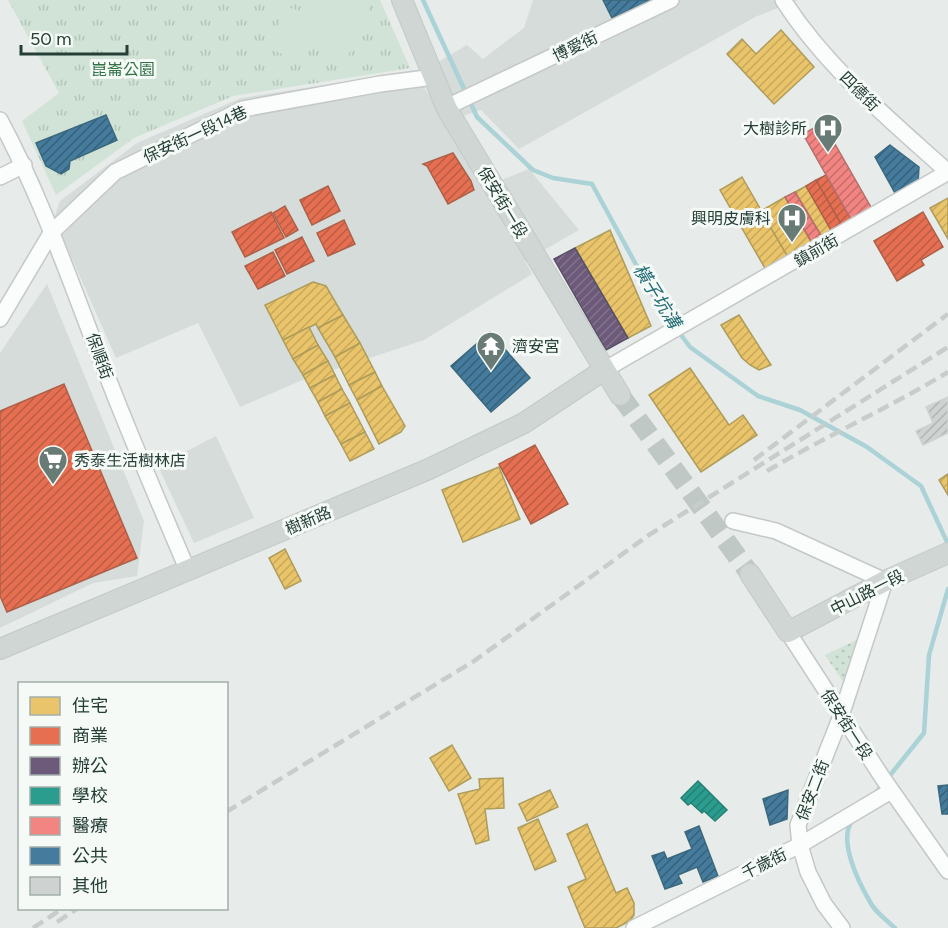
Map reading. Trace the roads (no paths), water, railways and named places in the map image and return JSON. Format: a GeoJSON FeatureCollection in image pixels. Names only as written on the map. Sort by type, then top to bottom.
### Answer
{"type":"FeatureCollection","features":[{"type":"Feature","properties":{"kind":"main road","name":"保安街一段"},"geometry":{"type":"LineString","coordinates":[[402,0],[434,77],[450,107],[620,395]]}},
{"type":"Feature","properties":{"kind":"main road","name":"樹新路"},"geometry":{"type":"LineString","coordinates":[[0,649],[429,469],[524,423],[604,370]]}},
{"type":"Feature","properties":{"kind":"main road","name":"中山路一段"},"geometry":{"type":"LineString","coordinates":[[788,632],[885,581],[948,553]]}},
{"type":"Feature","properties":{"kind":"main road","name":"保安街一段"},"geometry":{"type":"LineString","coordinates":[[750,574],[788,632]]}},
{"type":"Feature","properties":{"kind":"street","name":"四德街"},"geometry":{"type":"LineString","coordinates":[[783,0],[801,27],[861,94],[948,172]]}},
{"type":"Feature","properties":{"kind":"street","name":"博愛街"},"geometry":{"type":"LineString","coordinates":[[450,107],[667,1]]}},
{"type":"Feature","properties":{"kind":"street","name":"保安街一段14巷"},"geometry":{"type":"LineString","coordinates":[[0,319],[51,233],[115,172],[243,109],[380,84],[434,77]]}},
{"type":"Feature","properties":{"kind":"street","name":"保順街"},"geometry":{"type":"LineString","coordinates":[[0,120],[24,165],[79,298],[108,379],[188,571]]}},
{"type":"Feature","properties":{"kind":"street"},"geometry":{"type":"LineString","coordinates":[[0,177],[24,165]]}},
{"type":"Feature","properties":{"kind":"street","name":"鎮前街"},"geometry":{"type":"LineString","coordinates":[[604,370],[948,172]]}},
{"type":"Feature","properties":{"kind":"street"},"geometry":{"type":"LineString","coordinates":[[733,521],[776,531],[885,581]]}},
{"type":"Feature","properties":{"kind":"street","name":"保安二街"},"geometry":{"type":"LineString","coordinates":[[842,928],[824,904],[808,872],[800,845],[798,825],[841,716],[885,581]]}},
{"type":"Feature","properties":{"kind":"street","name":"保安街一段"},"geometry":{"type":"LineString","coordinates":[[788,632],[841,716],[948,871]]}},
{"type":"Feature","properties":{"kind":"street","name":"千歲街"},"geometry":{"type":"LineString","coordinates":[[634,928],[800,845],[869,806],[887,784]]}},
{"type":"Feature","properties":{"kind":"waterway","name":"橫子坑溝"},"geometry":{"type":"LineString","coordinates":[[423,0],[477,117],[533,170],[553,178],[592,184],[657,303],[690,347],[758,396],[800,410],[867,447],[921,486],[948,544]]}},
{"type":"Feature","properties":{"kind":"waterway"},"geometry":{"type":"LineString","coordinates":[[875,794],[924,733],[929,655],[948,589]]}},
{"type":"Feature","properties":{"kind":"waterway"},"geometry":{"type":"LineString","coordinates":[[852,821],[847,839],[855,872],[874,908],[895,928]]}},
{"type":"Feature","properties":{"kind":"tunnel"},"geometry":{"type":"LineString","coordinates":[[620,395],[750,574]]}},
{"type":"Feature","properties":{"kind":"railway"},"geometry":{"type":"LineString","coordinates":[[754,460],[948,314]]}},
{"type":"Feature","properties":{"kind":"railway"},"geometry":{"type":"LineString","coordinates":[[228,811],[474,661],[649,535],[948,347]]}},
{"type":"Feature","properties":{"kind":"railway"},"geometry":{"type":"LineString","coordinates":[[767,471],[948,372]]}},
{"type":"Feature","properties":{"kind":"railway"},"geometry":{"type":"LineString","coordinates":[[33,928],[60,910]]}},
{"type":"Feature","properties":{"kind":"railway"},"geometry":{"type":"LineString","coordinates":[[57,922],[75,910]]}},
{"type":"Feature","properties":{"kind":"place","name":"大樹診所"},"geometry":{"type":"Point","coordinates":[828,154]}},
{"type":"Feature","properties":{"kind":"place","name":"興明皮膚科"},"geometry":{"type":"Point","coordinates":[792,244]}},
{"type":"Feature","properties":{"kind":"place","name":"濟安宮"},"geometry":{"type":"Point","coordinates":[491,372]}},
{"type":"Feature","properties":{"kind":"place","name":"秀泰生活樹林店"},"geometry":{"type":"Point","coordinates":[53,486]}},
{"type":"Feature","properties":{"kind":"park label","name":"崑崙公園"},"geometry":{"type":"Point","coordinates":[123,69]}}]}
